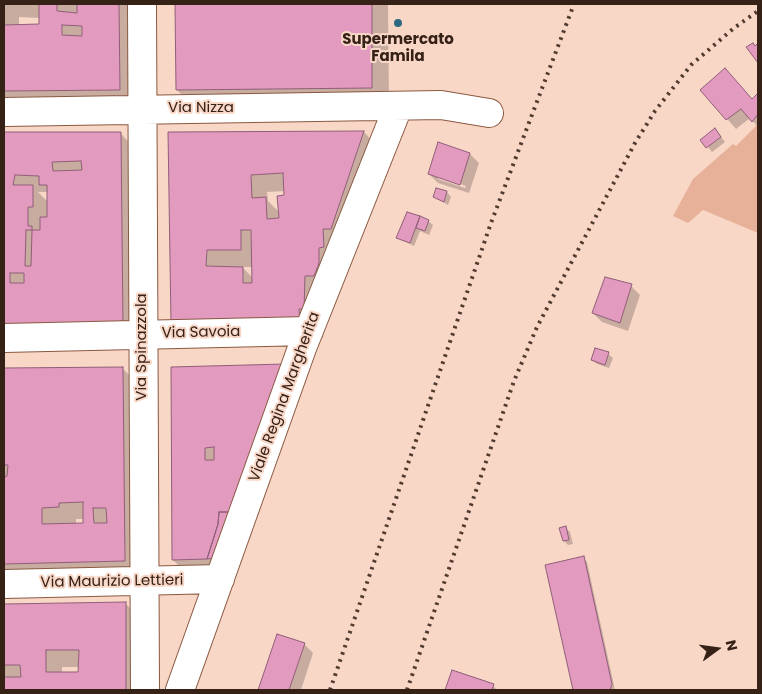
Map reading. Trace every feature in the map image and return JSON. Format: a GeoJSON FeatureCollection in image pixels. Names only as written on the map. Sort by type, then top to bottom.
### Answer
{"type":"FeatureCollection","features":[{"type":"Feature","properties":{"kind":"street","name":"Via Spinazzola"},"geometry":{"type":"LineString","coordinates":[[142,4],[141,334],[145,690]]}},
{"type":"Feature","properties":{"kind":"street","name":"Via Nizza"},"geometry":{"type":"LineString","coordinates":[[4,112],[441,105],[489,113]]}},
{"type":"Feature","properties":{"kind":"street","name":"Viale Regina Margherita"},"geometry":{"type":"LineString","coordinates":[[180,690],[309,331],[398,107]]}},
{"type":"Feature","properties":{"kind":"street","name":"Via Savoia"},"geometry":{"type":"LineString","coordinates":[[4,338],[309,331]]}},
{"type":"Feature","properties":{"kind":"street","name":"Via Maurizio Lettieri"},"geometry":{"type":"LineString","coordinates":[[4,584],[220,580]]}},
{"type":"Feature","properties":{"kind":"shaded area"},"geometry":{"type":"Polygon","coordinates":[[[758,124],[758,233],[703,210],[688,223],[673,216],[693,179],[733,144],[736,146],[758,124]]]}},
{"type":"Feature","properties":{"kind":"building"},"geometry":{"type":"Polygon","coordinates":[[[39,4],[57,4],[57,11],[77,13],[77,4],[119,4],[120,90],[4,91],[4,25],[39,24],[39,4]],[[62,25],[62,35],[82,36],[82,26],[62,25]]]}},
{"type":"Feature","properties":{"kind":"building"},"geometry":{"type":"Polygon","coordinates":[[[175,4],[372,4],[372,88],[176,90],[175,4]]]}},
{"type":"Feature","properties":{"kind":"building"},"geometry":{"type":"Polygon","coordinates":[[[753,43],[755,46],[758,43],[758,63],[746,47],[753,43]]]}},
{"type":"Feature","properties":{"kind":"building"},"geometry":{"type":"Polygon","coordinates":[[[725,68],[752,99],[758,93],[758,114],[752,122],[741,109],[726,120],[700,90],[725,68]]]}},
{"type":"Feature","properties":{"kind":"building"},"geometry":{"type":"Polygon","coordinates":[[[715,128],[721,137],[706,148],[700,140],[715,128]]]}},
{"type":"Feature","properties":{"kind":"building"},"geometry":{"type":"Polygon","coordinates":[[[364,131],[331,229],[323,229],[324,247],[319,248],[319,263],[314,276],[305,276],[304,309],[299,309],[300,324],[171,324],[168,132],[364,131]],[[283,173],[251,175],[252,198],[266,197],[267,219],[279,218],[277,196],[284,195],[283,173]],[[241,230],[241,250],[207,250],[206,266],[243,267],[243,283],[252,283],[251,230],[241,230]]]}},
{"type":"Feature","properties":{"kind":"building"},"geometry":{"type":"Polygon","coordinates":[[[4,132],[121,132],[123,324],[4,325],[4,132]],[[81,161],[52,162],[53,171],[82,170],[81,161]],[[15,175],[13,185],[33,185],[33,207],[28,207],[28,226],[32,226],[32,230],[40,230],[40,217],[47,217],[47,185],[39,185],[39,176],[15,175]],[[26,230],[25,266],[31,266],[32,230],[26,230]],[[10,273],[10,283],[24,283],[24,273],[10,273]]]}},
{"type":"Feature","properties":{"kind":"building"},"geometry":{"type":"Polygon","coordinates":[[[438,142],[470,153],[460,185],[428,174],[438,142]]]}},
{"type":"Feature","properties":{"kind":"building"},"geometry":{"type":"Polygon","coordinates":[[[436,188],[447,191],[444,202],[433,197],[436,188]]]}},
{"type":"Feature","properties":{"kind":"building"},"geometry":{"type":"Polygon","coordinates":[[[407,212],[420,216],[410,243],[396,238],[407,212]]]}},
{"type":"Feature","properties":{"kind":"building"},"geometry":{"type":"Polygon","coordinates":[[[420,216],[429,220],[425,231],[416,228],[420,216]]]}},
{"type":"Feature","properties":{"kind":"building"},"geometry":{"type":"Polygon","coordinates":[[[605,277],[632,284],[620,323],[592,313],[605,277]]]}},
{"type":"Feature","properties":{"kind":"building"},"geometry":{"type":"Polygon","coordinates":[[[595,348],[609,352],[605,365],[591,360],[595,348]]]}},
{"type":"Feature","properties":{"kind":"building"},"geometry":{"type":"Polygon","coordinates":[[[285,364],[230,512],[219,512],[218,524],[207,559],[172,560],[171,367],[285,364]],[[214,447],[205,448],[205,460],[214,460],[214,447]]]}},
{"type":"Feature","properties":{"kind":"building"},"geometry":{"type":"Polygon","coordinates":[[[123,367],[125,561],[4,564],[4,477],[7,476],[8,465],[4,465],[4,368],[123,367]],[[83,502],[59,503],[59,507],[42,508],[42,524],[83,523],[83,502]],[[93,508],[94,523],[107,523],[106,508],[93,508]]]}},
{"type":"Feature","properties":{"kind":"building"},"geometry":{"type":"Polygon","coordinates":[[[219,512],[230,512],[214,558],[207,559],[218,524],[219,512]]]}},
{"type":"Feature","properties":{"kind":"building"},"geometry":{"type":"Polygon","coordinates":[[[566,526],[569,540],[563,541],[559,528],[566,526]]]}},
{"type":"Feature","properties":{"kind":"building"},"geometry":{"type":"Polygon","coordinates":[[[584,556],[612,684],[610,690],[573,690],[545,565],[584,556]]]}},
{"type":"Feature","properties":{"kind":"building"},"geometry":{"type":"Polygon","coordinates":[[[126,602],[126,690],[4,690],[4,677],[21,677],[20,665],[4,665],[4,604],[126,602]],[[46,650],[46,672],[78,672],[79,650],[46,650]]]}},
{"type":"Feature","properties":{"kind":"building"},"geometry":{"type":"Polygon","coordinates":[[[277,634],[305,643],[289,690],[258,690],[277,634]]]}},
{"type":"Feature","properties":{"kind":"building"},"geometry":{"type":"Polygon","coordinates":[[[452,670],[494,684],[492,690],[445,690],[452,670]]]}},
{"type":"Feature","properties":{"kind":"railway"},"geometry":{"type":"LineString","coordinates":[[330,690],[491,223],[574,4]]}},
{"type":"Feature","properties":{"kind":"railway"},"geometry":{"type":"LineString","coordinates":[[407,690],[514,381],[537,327],[635,143],[655,111],[691,65],[734,28],[758,11]]}},
{"type":"Feature","properties":{"kind":"place","name":"Supermercato Famila"},"geometry":{"type":"Point","coordinates":[398,23]}}]}
